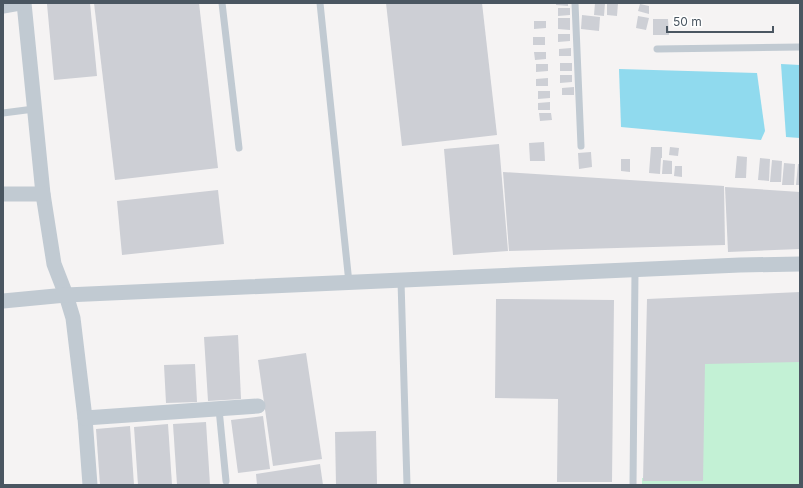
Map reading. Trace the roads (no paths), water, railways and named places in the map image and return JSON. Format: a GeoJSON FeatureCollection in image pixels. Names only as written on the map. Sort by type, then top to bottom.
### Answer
{"type":"FeatureCollection","features":[{"type":"Feature","properties":{"kind":"street"},"geometry":{"type":"LineString","coordinates":[[3,6],[20,3]]}},
{"type":"Feature","properties":{"kind":"street"},"geometry":{"type":"LineString","coordinates":[[24,3],[43,194],[54,264],[73,318],[90,485]]}},
{"type":"Feature","properties":{"kind":"street"},"geometry":{"type":"LineString","coordinates":[[3,194],[43,194]]}},
{"type":"Feature","properties":{"kind":"street"},"geometry":{"type":"LineString","coordinates":[[3,301],[66,295],[800,264]]}},
{"type":"Feature","properties":{"kind":"street"},"geometry":{"type":"LineString","coordinates":[[84,418],[258,406]]}},
{"type":"Feature","properties":{"kind":"lane"},"geometry":{"type":"LineString","coordinates":[[222,3],[239,148]]}},
{"type":"Feature","properties":{"kind":"lane"},"geometry":{"type":"LineString","coordinates":[[320,3],[349,284]]}},
{"type":"Feature","properties":{"kind":"lane"},"geometry":{"type":"LineString","coordinates":[[575,3],[581,146]]}},
{"type":"Feature","properties":{"kind":"lane"},"geometry":{"type":"LineString","coordinates":[[657,49],[800,48]]}},
{"type":"Feature","properties":{"kind":"lane"},"geometry":{"type":"LineString","coordinates":[[3,113],[34,109]]}},
{"type":"Feature","properties":{"kind":"lane"},"geometry":{"type":"LineString","coordinates":[[633,485],[635,271]]}},
{"type":"Feature","properties":{"kind":"lane"},"geometry":{"type":"LineString","coordinates":[[402,281],[407,485]]}},
{"type":"Feature","properties":{"kind":"lane"},"geometry":{"type":"LineString","coordinates":[[219,409],[226,481]]}},
{"type":"Feature","properties":{"kind":"water"},"geometry":{"type":"Polygon","coordinates":[[[781,64],[800,65],[800,138],[786,137],[781,64]]]}},
{"type":"Feature","properties":{"kind":"water"},"geometry":{"type":"Polygon","coordinates":[[[619,69],[757,73],[765,131],[761,140],[621,127],[619,69]]]}}]}
